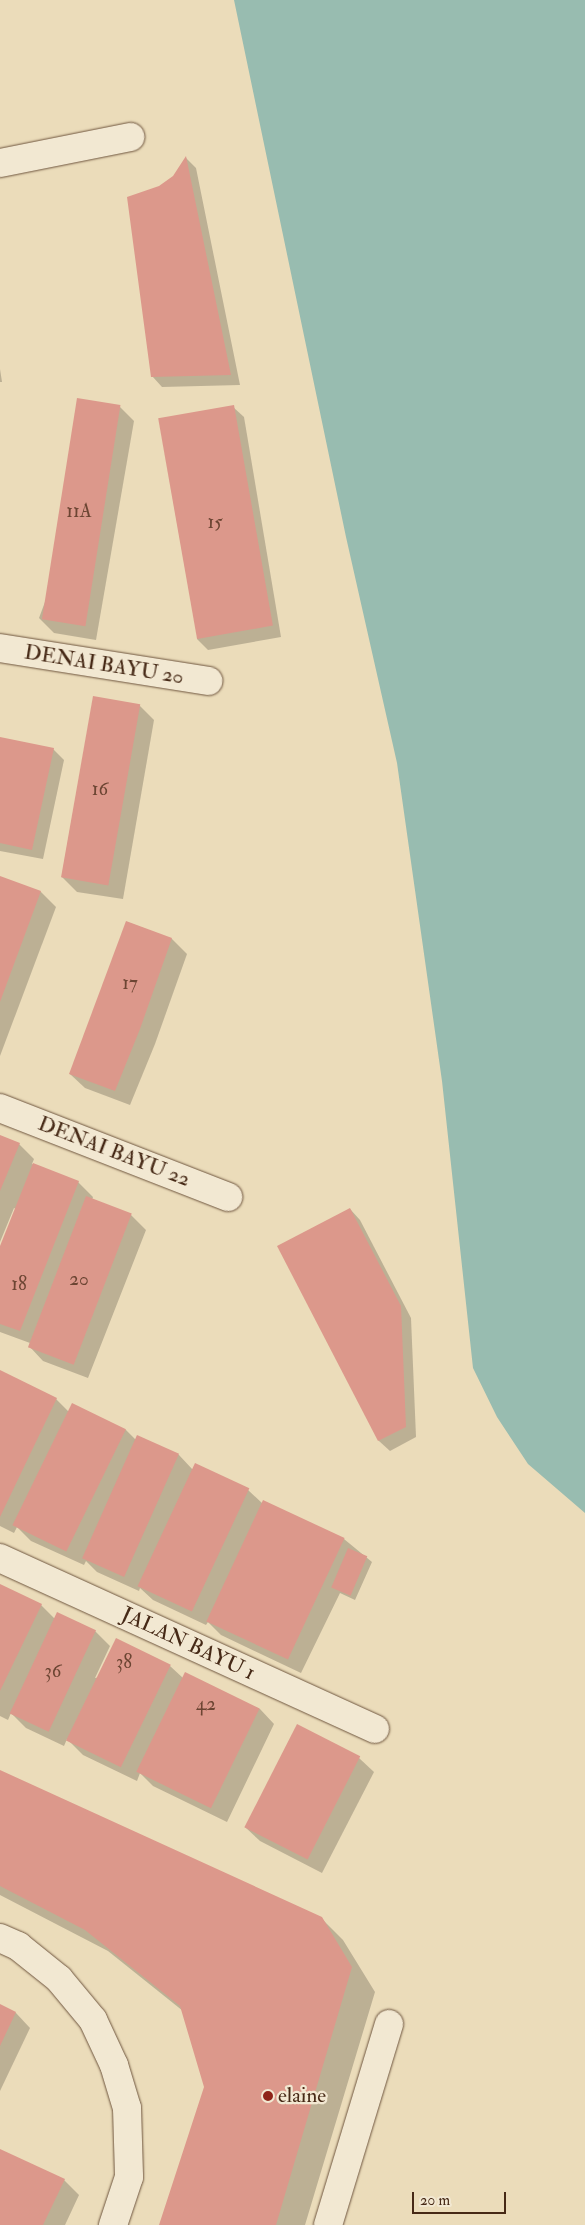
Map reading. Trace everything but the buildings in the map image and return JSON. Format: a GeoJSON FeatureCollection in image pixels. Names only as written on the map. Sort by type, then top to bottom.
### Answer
{"type":"FeatureCollection","features":[{"type":"Feature","properties":{"kind":"street"},"geometry":{"type":"LineString","coordinates":[[0,163],[130,137]]}},
{"type":"Feature","properties":{"kind":"street","name":"DENAI BAYU 20"},"geometry":{"type":"LineString","coordinates":[[0,648],[208,681]]}},
{"type":"Feature","properties":{"kind":"street","name":"DENAI BAYU 22"},"geometry":{"type":"LineString","coordinates":[[0,1108],[228,1197]]}},
{"type":"Feature","properties":{"kind":"street","name":"JALAN BAYU 1"},"geometry":{"type":"LineString","coordinates":[[0,1558],[375,1729]]}},
{"type":"Feature","properties":{"kind":"street"},"geometry":{"type":"LineString","coordinates":[[0,1938],[18,1946],[59,1979],[93,2020],[114,2065],[127,2108],[129,2177],[113,2225]]}},
{"type":"Feature","properties":{"kind":"street"},"geometry":{"type":"LineString","coordinates":[[328,2225],[389,2024]]}},
{"type":"Feature","properties":{"kind":"water"},"geometry":{"type":"Polygon","coordinates":[[[234,0],[585,0],[585,1513],[528,1464],[497,1417],[473,1368],[442,1081],[397,763],[346,537],[234,0]]]}},
{"type":"Feature","properties":{"kind":"place","name":"elaine"},"geometry":{"type":"Point","coordinates":[268,2096]}}]}
